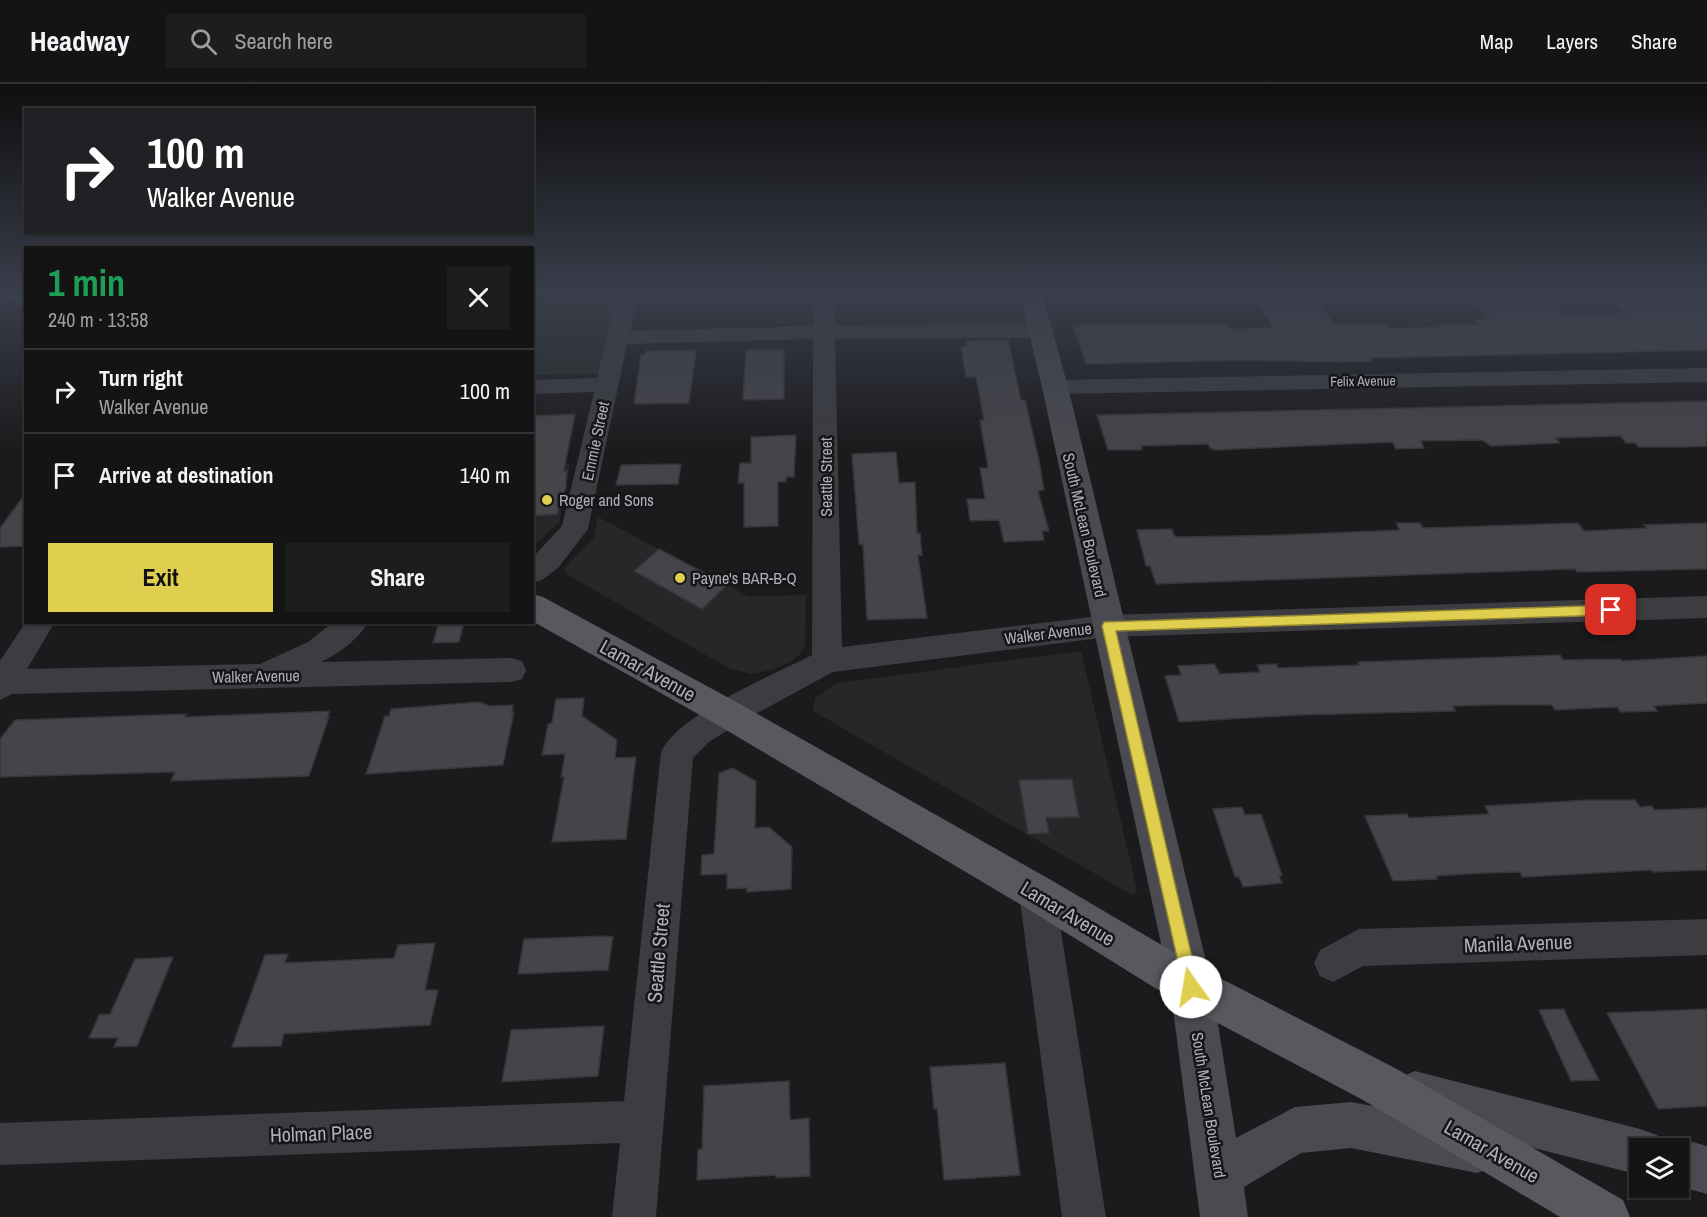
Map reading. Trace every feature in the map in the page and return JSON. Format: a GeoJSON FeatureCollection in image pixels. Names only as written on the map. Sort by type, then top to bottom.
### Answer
{"type":"FeatureCollection","features":[{"type":"Feature","properties":{"kind":"main road","name":"South McLean Boulevard"},"geometry":{"type":"LineString","coordinates":[[1043,345],[1191,987],[1222,1195]]}},
{"type":"Feature","properties":{"kind":"main road","name":"Lamar Avenue"},"geometry":{"type":"LineString","coordinates":[[534,607],[728,714],[1037,893],[1191,987],[1379,1084],[1606,1217]]}},
{"type":"Feature","properties":{"kind":"main road"},"geometry":{"type":"LineString","coordinates":[[1379,1084],[1629,1149]]}},
{"type":"Feature","properties":{"kind":"main road"},"geometry":{"type":"LineString","coordinates":[[1222,1195],[1295,1131],[1352,1125],[1500,1155]]}},
{"type":"Feature","properties":{"kind":"main road"},"geometry":{"type":"LineString","coordinates":[[1689,1165],[1707,1170]]}},
{"type":"Feature","properties":{"kind":"street","name":"Emmie Street"},"geometry":{"type":"LineString","coordinates":[[534,572],[548,561],[575,529],[616,345]]}},
{"type":"Feature","properties":{"kind":"street","name":"Seattle Street"},"geometry":{"type":"LineString","coordinates":[[825,345],[826,662]]}},
{"type":"Feature","properties":{"kind":"street","name":"Felix Avenue"},"geometry":{"type":"LineString","coordinates":[[1054,387],[1707,375]]}},
{"type":"Feature","properties":{"kind":"street"},"geometry":{"type":"LineString","coordinates":[[534,387],[607,385]]}},
{"type":"Feature","properties":{"kind":"street","name":"Walker Avenue"},"geometry":{"type":"LineString","coordinates":[[728,714],[826,662],[1108,626],[1707,608]]}},
{"type":"Feature","properties":{"kind":"street"},"geometry":{"type":"LineString","coordinates":[[1,684],[40,624]]}},
{"type":"Feature","properties":{"kind":"street"},"geometry":{"type":"LineString","coordinates":[[260,676],[319,650],[352,624]]}},
{"type":"Feature","properties":{"kind":"street","name":"Walker Avenue"},"geometry":{"type":"LineString","coordinates":[[1,684],[511,670]]}},
{"type":"Feature","properties":{"kind":"street","name":"Seattle Street"},"geometry":{"type":"LineString","coordinates":[[634,1217],[677,752],[698,732],[728,714]]}},
{"type":"Feature","properties":{"kind":"street"},"geometry":{"type":"LineString","coordinates":[[1037,893],[1084,1217]]}},
{"type":"Feature","properties":{"kind":"street","name":"Manila Avenue"},"geometry":{"type":"LineString","coordinates":[[1333,963],[1359,948],[1707,937]]}},
{"type":"Feature","properties":{"kind":"street","name":"Holman Place"},"geometry":{"type":"LineString","coordinates":[[0,1144],[642,1121]]}},
{"type":"Feature","properties":{"kind":"shaded area"},"geometry":{"type":"Polygon","coordinates":[[[534,345],[607,345],[601,374],[534,375],[534,345]]]}},
{"type":"Feature","properties":{"kind":"shaded area","name":"Roger and Sons"},"geometry":{"type":"Polygon","coordinates":[[[570,464],[559,523],[534,545],[534,466],[570,464]]]}},
{"type":"Feature","properties":{"kind":"shaded area"},"geometry":{"type":"Polygon","coordinates":[[[598,517],[748,596],[806,595],[805,645],[800,654],[792,661],[771,670],[751,674],[728,668],[565,573],[564,568],[593,539],[598,517]]]}},
{"type":"Feature","properties":{"kind":"shaded area"},"geometry":{"type":"Polygon","coordinates":[[[1081,651],[1137,890],[1132,895],[813,711],[815,698],[837,683],[1081,651]]]}},
{"type":"Feature","properties":{"kind":"building"},"geometry":{"type":"Polygon","coordinates":[[[1009,345],[1021,400],[1025,400],[1039,460],[1044,490],[1038,491],[1049,531],[1042,531],[1044,540],[1004,542],[999,520],[970,521],[967,499],[985,499],[980,468],[988,468],[980,420],[984,420],[976,377],[966,377],[961,347],[1009,345]]]}},
{"type":"Feature","properties":{"kind":"building"},"geometry":{"type":"Polygon","coordinates":[[[1080,345],[1707,345],[1707,350],[1369,358],[1371,361],[1340,362],[1239,360],[1086,364],[1080,345]]]}},
{"type":"Feature","properties":{"kind":"building"},"geometry":{"type":"Polygon","coordinates":[[[696,350],[689,403],[634,404],[641,354],[645,354],[646,351],[696,350]]]}},
{"type":"Feature","properties":{"kind":"building"},"geometry":{"type":"Polygon","coordinates":[[[746,350],[784,350],[784,399],[743,400],[746,350]]]}},
{"type":"Feature","properties":{"kind":"building"},"geometry":{"type":"Polygon","coordinates":[[[1707,401],[1707,446],[1683,447],[1639,447],[1635,443],[1626,443],[1620,436],[1556,438],[1560,443],[1491,446],[1482,440],[1421,441],[1424,448],[1396,449],[1392,442],[1215,450],[1208,444],[1141,446],[1142,450],[1108,450],[1097,415],[1707,401]]]}},
{"type":"Feature","properties":{"kind":"building"},"geometry":{"type":"Polygon","coordinates":[[[575,414],[564,471],[567,471],[566,487],[557,514],[534,516],[534,416],[575,414]]]}},
{"type":"Feature","properties":{"kind":"building"},"geometry":{"type":"Polygon","coordinates":[[[796,435],[794,477],[786,477],[786,482],[778,482],[778,526],[744,527],[744,483],[738,483],[740,463],[751,463],[751,437],[796,435]]]}},
{"type":"Feature","properties":{"kind":"building"},"geometry":{"type":"Polygon","coordinates":[[[896,452],[899,483],[915,482],[917,533],[920,533],[922,555],[918,556],[927,618],[867,620],[863,545],[859,544],[852,454],[896,452]]]}},
{"type":"Feature","properties":{"kind":"building"},"geometry":{"type":"Polygon","coordinates":[[[681,464],[678,484],[616,485],[621,465],[681,464]]]}},
{"type":"Feature","properties":{"kind":"building"},"geometry":{"type":"Polygon","coordinates":[[[24,496],[24,546],[0,547],[0,528],[24,496]]]}},
{"type":"Feature","properties":{"kind":"building"},"geometry":{"type":"Polygon","coordinates":[[[1396,523],[1420,523],[1423,528],[1578,523],[1584,531],[1647,528],[1644,525],[1707,523],[1707,569],[1577,572],[1575,569],[1156,584],[1150,566],[1146,566],[1137,530],[1172,529],[1174,536],[1180,537],[1280,535],[1400,530],[1396,523]]]}},
{"type":"Feature","properties":{"kind":"building","name":"Payne's BAR-B-Q"},"geometry":{"type":"Polygon","coordinates":[[[659,549],[727,585],[702,609],[634,571],[659,549]]]}},
{"type":"Feature","properties":{"kind":"building"},"geometry":{"type":"Polygon","coordinates":[[[438,624],[464,624],[459,642],[433,643],[438,624]]]}},
{"type":"Feature","properties":{"kind":"building"},"geometry":{"type":"Polygon","coordinates":[[[1560,655],[1563,660],[1620,659],[1622,661],[1707,656],[1707,703],[1654,706],[1657,711],[1620,712],[1617,707],[1555,710],[1551,705],[1495,705],[1453,706],[1455,711],[1299,715],[1179,722],[1165,676],[1181,675],[1178,666],[1214,664],[1220,674],[1260,672],[1257,665],[1277,664],[1278,668],[1359,665],[1358,662],[1560,655]]]}},
{"type":"Feature","properties":{"kind":"building"},"geometry":{"type":"Polygon","coordinates":[[[584,698],[582,716],[617,740],[615,758],[636,757],[626,839],[552,842],[564,777],[561,777],[565,754],[542,755],[548,724],[552,723],[556,699],[584,698]]]}},
{"type":"Feature","properties":{"kind":"building"},"geometry":{"type":"Polygon","coordinates":[[[479,702],[490,706],[513,705],[512,713],[514,712],[503,765],[366,774],[385,716],[389,716],[391,709],[479,702]]]}},
{"type":"Feature","properties":{"kind":"building"},"geometry":{"type":"Polygon","coordinates":[[[330,711],[309,776],[171,781],[175,772],[0,777],[0,739],[15,720],[186,714],[185,717],[330,711]]]}},
{"type":"Feature","properties":{"kind":"building"},"geometry":{"type":"Polygon","coordinates":[[[732,768],[756,781],[755,828],[769,827],[792,847],[791,889],[747,892],[747,888],[727,889],[727,874],[701,875],[702,855],[714,854],[719,773],[732,768]]]}},
{"type":"Feature","properties":{"kind":"building"},"geometry":{"type":"Polygon","coordinates":[[[1072,779],[1079,817],[1046,818],[1049,833],[1028,834],[1019,780],[1072,779]]]}},
{"type":"Feature","properties":{"kind":"building"},"geometry":{"type":"Polygon","coordinates":[[[1588,800],[1635,800],[1640,807],[1652,806],[1654,810],[1707,808],[1707,870],[1653,872],[1652,870],[1522,877],[1520,872],[1487,873],[1393,881],[1365,816],[1407,814],[1409,818],[1489,814],[1485,806],[1588,800]]]}},
{"type":"Feature","properties":{"kind":"building"},"geometry":{"type":"Polygon","coordinates":[[[1242,807],[1245,815],[1261,814],[1282,875],[1279,876],[1282,883],[1243,887],[1239,877],[1235,877],[1213,809],[1242,807]]]}},
{"type":"Feature","properties":{"kind":"building"},"geometry":{"type":"Polygon","coordinates":[[[613,937],[608,970],[518,974],[524,939],[613,937]]]}},
{"type":"Feature","properties":{"kind":"building"},"geometry":{"type":"Polygon","coordinates":[[[435,943],[425,990],[438,990],[430,1025],[284,1034],[281,1046],[232,1047],[265,955],[288,954],[285,963],[394,958],[398,945],[435,943]]]}},
{"type":"Feature","properties":{"kind":"building"},"geometry":{"type":"Polygon","coordinates":[[[173,957],[137,1046],[114,1047],[118,1038],[89,1038],[99,1015],[110,1014],[135,959],[173,957]]]}},
{"type":"Feature","properties":{"kind":"building"},"geometry":{"type":"Polygon","coordinates":[[[1564,1009],[1599,1080],[1571,1081],[1539,1010],[1564,1009]]]}},
{"type":"Feature","properties":{"kind":"building"},"geometry":{"type":"Polygon","coordinates":[[[1707,1009],[1707,1106],[1658,1109],[1607,1013],[1707,1009]]]}},
{"type":"Feature","properties":{"kind":"building"},"geometry":{"type":"Polygon","coordinates":[[[604,1026],[598,1076],[502,1082],[511,1030],[604,1026]]]}},
{"type":"Feature","properties":{"kind":"building"},"geometry":{"type":"Polygon","coordinates":[[[1005,1063],[1020,1175],[944,1180],[937,1108],[934,1109],[930,1067],[1005,1063]]]}},
{"type":"Feature","properties":{"kind":"building"},"geometry":{"type":"Polygon","coordinates":[[[789,1081],[790,1120],[809,1118],[810,1176],[776,1178],[776,1175],[697,1180],[698,1149],[702,1149],[704,1086],[789,1081]]]}},
{"type":"Feature","properties":{"kind":"place","name":"Roger and Sons"},"geometry":{"type":"Point","coordinates":[547,500]}},
{"type":"Feature","properties":{"kind":"place","name":"Payne's BAR-B-Q"},"geometry":{"type":"Point","coordinates":[680,578]}},
{"type":"Feature","properties":{"kind":"route"},"geometry":{"type":"LineString","coordinates":[[1191,987],[1108,626],[1611,610]]}}]}
